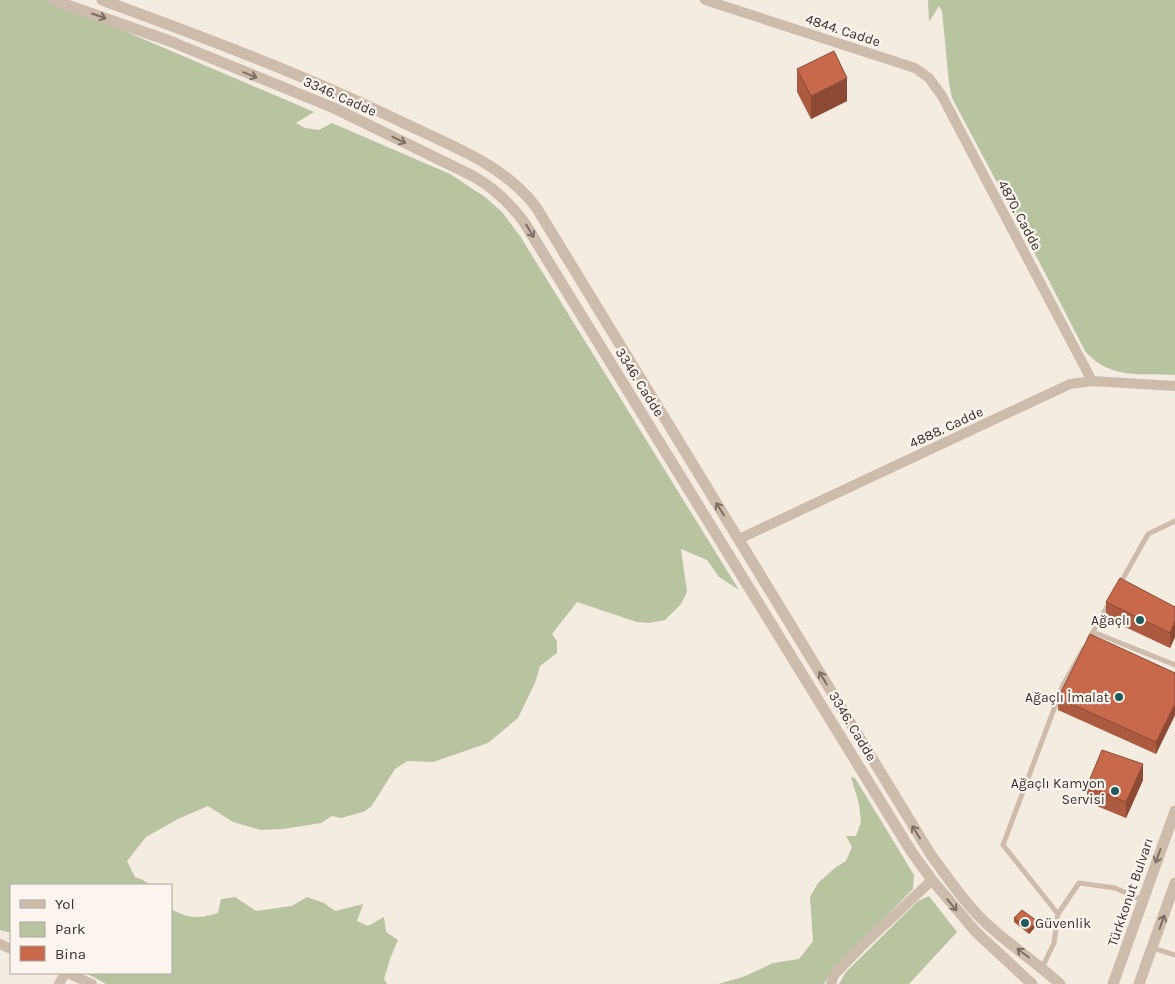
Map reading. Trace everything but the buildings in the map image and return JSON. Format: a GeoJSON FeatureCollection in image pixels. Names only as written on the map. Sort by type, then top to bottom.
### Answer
{"type":"FeatureCollection","features":[{"type":"Feature","properties":{"kind":"street","name":"3346. Cadde"},"geometry":{"type":"LineString","coordinates":[[53,0],[167,40],[334,108],[473,176],[508,202],[524,222],[903,837],[932,880],[976,932],[1032,984]]}},
{"type":"Feature","properties":{"kind":"street","name":"3346. Cadde"},"geometry":{"type":"LineString","coordinates":[[102,0],[165,22],[347,95],[479,159],[512,182],[524,193],[536,207],[931,855],[978,916],[1060,984]]}},
{"type":"Feature","properties":{"kind":"street","name":"4844. Cadde"},"geometry":{"type":"LineString","coordinates":[[705,0],[915,68]]}},
{"type":"Feature","properties":{"kind":"street","name":"4870. Cadde"},"geometry":{"type":"LineString","coordinates":[[915,68],[929,78],[942,96],[1092,381]]}},
{"type":"Feature","properties":{"kind":"street","name":"4888. Cadde"},"geometry":{"type":"LineString","coordinates":[[739,539],[1064,386],[1077,382],[1092,381],[1175,386]]}},
{"type":"Feature","properties":{"kind":"street","name":"Türkkonut Bulvarı"},"geometry":{"type":"LineString","coordinates":[[1113,984],[1175,810]]}},
{"type":"Feature","properties":{"kind":"street"},"geometry":{"type":"LineString","coordinates":[[831,984],[834,975],[863,945],[932,880]]}},
{"type":"Feature","properties":{"kind":"street"},"geometry":{"type":"LineString","coordinates":[[1139,984],[1175,884]]}},
{"type":"Feature","properties":{"kind":"street"},"geometry":{"type":"LineString","coordinates":[[68,974],[92,984]]}},
{"type":"Feature","properties":{"kind":"lane"},"geometry":{"type":"LineString","coordinates":[[1116,591],[1148,534],[1175,521]]}},
{"type":"Feature","properties":{"kind":"lane"},"geometry":{"type":"LineString","coordinates":[[1058,914],[1003,844],[1063,685],[1112,599]]}},
{"type":"Feature","properties":{"kind":"lane"},"geometry":{"type":"LineString","coordinates":[[1093,632],[1175,665]]}},
{"type":"Feature","properties":{"kind":"lane"},"geometry":{"type":"LineString","coordinates":[[1042,968],[1054,943],[1058,914],[1079,883],[1115,888],[1142,900]]}},
{"type":"Feature","properties":{"kind":"lane"},"geometry":{"type":"LineString","coordinates":[[1152,948],[1175,955]]}},
{"type":"Feature","properties":{"kind":"green space"},"geometry":{"type":"Polygon","coordinates":[[[0,0],[52,0],[314,112],[296,123],[305,128],[319,130],[332,123],[450,174],[485,197],[502,212],[520,236],[739,590],[719,577],[707,560],[681,549],[687,592],[681,604],[665,620],[649,623],[637,622],[577,602],[552,634],[557,641],[557,653],[540,666],[535,683],[518,718],[488,743],[433,762],[407,761],[395,769],[371,807],[363,812],[341,818],[332,816],[321,823],[283,829],[261,830],[233,822],[208,806],[178,819],[146,837],[127,861],[135,877],[149,884],[10,884],[10,933],[0,930],[0,0]]]}},
{"type":"Feature","properties":{"kind":"green space"},"geometry":{"type":"Polygon","coordinates":[[[928,0],[1175,0],[1175,375],[1115,371],[1105,367],[1085,351],[952,98],[942,11],[939,6],[929,22],[928,0]]]}},
{"type":"Feature","properties":{"kind":"green space"},"geometry":{"type":"Polygon","coordinates":[[[851,777],[855,778],[914,875],[913,889],[834,969],[824,984],[718,984],[743,977],[773,963],[799,959],[813,941],[810,897],[818,883],[846,861],[852,847],[846,836],[856,836],[861,822],[859,804],[851,777]]]}},
{"type":"Feature","properties":{"kind":"green space"},"geometry":{"type":"Polygon","coordinates":[[[929,896],[957,932],[909,984],[839,984],[846,972],[918,901],[929,896]]]}},
{"type":"Feature","properties":{"kind":"green space"},"geometry":{"type":"Polygon","coordinates":[[[235,897],[256,911],[292,906],[307,897],[324,903],[335,911],[363,904],[357,921],[368,926],[384,917],[386,932],[398,940],[384,979],[387,984],[106,984],[88,974],[172,974],[172,910],[183,915],[194,917],[218,913],[221,899],[235,897]]]}},
{"type":"Feature","properties":{"kind":"place","name":"Ağaçlı"},"geometry":{"type":"Point","coordinates":[1140,620]}},
{"type":"Feature","properties":{"kind":"place","name":"Ağaçlı İmalat"},"geometry":{"type":"Point","coordinates":[1119,697]}},
{"type":"Feature","properties":{"kind":"place","name":"Ağaçlı Kamyon Servisi"},"geometry":{"type":"Point","coordinates":[1115,791]}},
{"type":"Feature","properties":{"kind":"place","name":"Güvenlik"},"geometry":{"type":"Point","coordinates":[1025,923]}}]}
